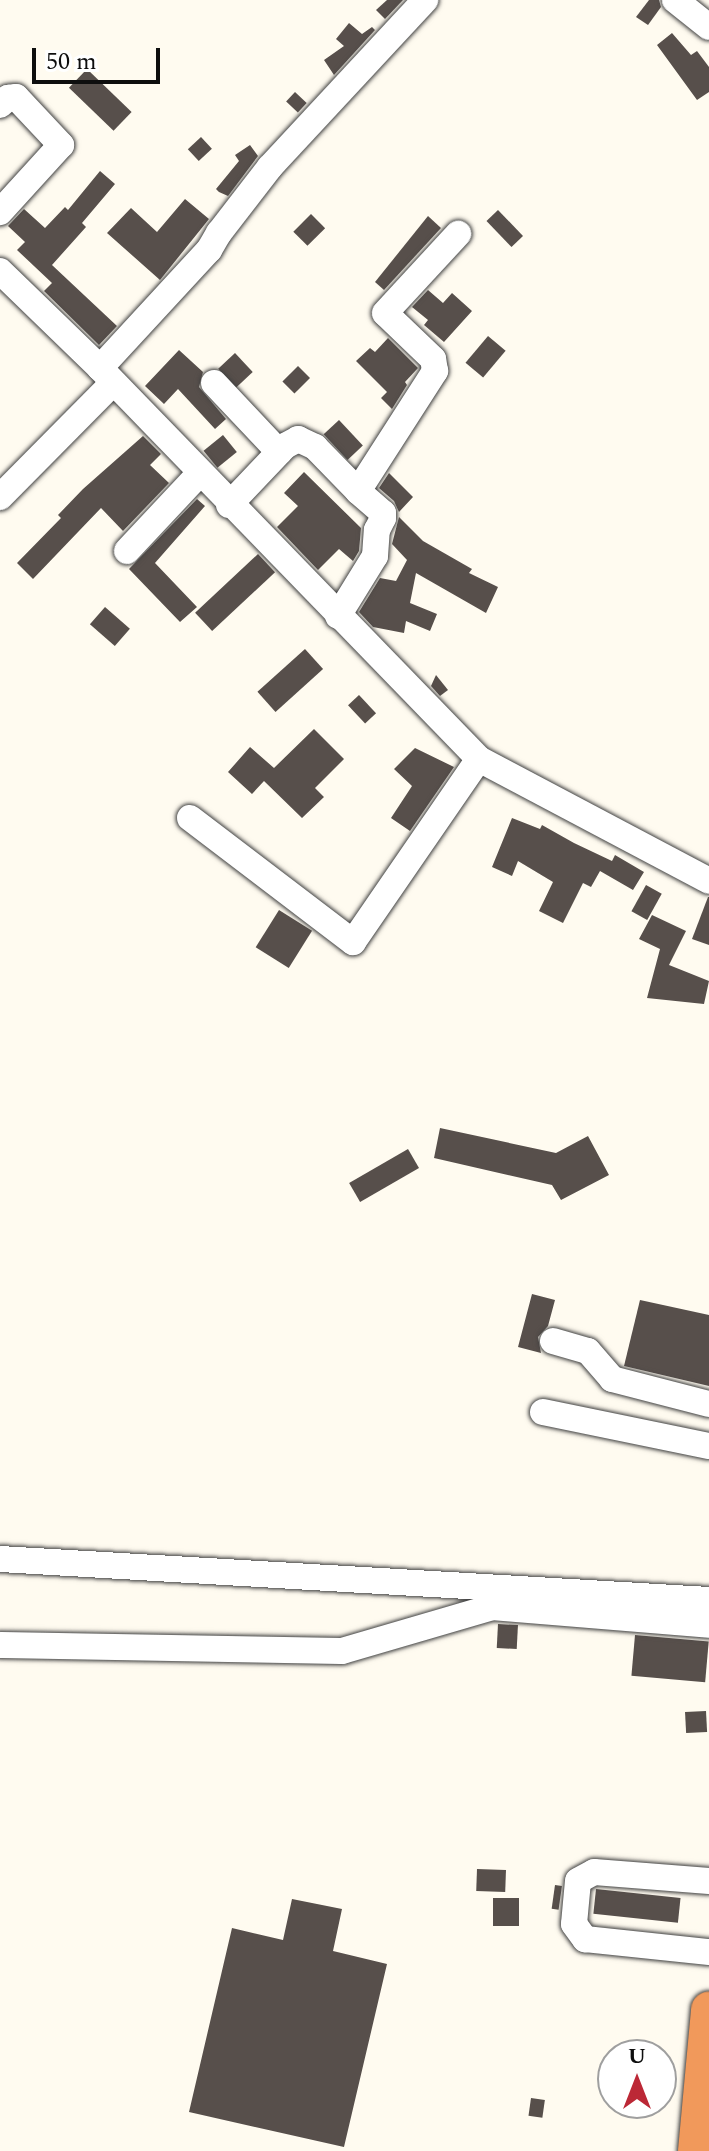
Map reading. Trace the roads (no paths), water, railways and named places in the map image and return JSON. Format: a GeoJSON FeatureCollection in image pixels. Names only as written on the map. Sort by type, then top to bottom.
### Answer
{"type":"FeatureCollection","features":[{"type":"Feature","properties":{"kind":"highway"},"geometry":{"type":"LineString","coordinates":[[696,2151],[709,2010]]}},
{"type":"Feature","properties":{"kind":"street"},"geometry":{"type":"LineString","coordinates":[[0,497],[209,250],[270,167],[425,0]]}},
{"type":"Feature","properties":{"kind":"street"},"geometry":{"type":"LineString","coordinates":[[675,0],[709,27]]}},
{"type":"Feature","properties":{"kind":"street"},"geometry":{"type":"LineString","coordinates":[[0,105],[8,98],[16,97],[61,145],[0,212]]}},
{"type":"Feature","properties":{"kind":"street"},"geometry":{"type":"LineString","coordinates":[[358,491],[435,371],[433,359],[388,318],[387,309],[458,234]]}},
{"type":"Feature","properties":{"kind":"street"},"geometry":{"type":"LineString","coordinates":[[0,271],[106,375],[479,759],[709,881]]}},
{"type":"Feature","properties":{"kind":"street"},"geometry":{"type":"LineString","coordinates":[[214,383],[279,452]]}},
{"type":"Feature","properties":{"kind":"street"},"geometry":{"type":"LineString","coordinates":[[229,505],[292,441],[307,441],[383,513],[377,530],[375,556],[338,616]]}},
{"type":"Feature","properties":{"kind":"street"},"geometry":{"type":"LineString","coordinates":[[127,551],[199,474]]}},
{"type":"Feature","properties":{"kind":"street"},"geometry":{"type":"LineString","coordinates":[[190,818],[353,942],[479,759]]}},
{"type":"Feature","properties":{"kind":"street"},"geometry":{"type":"LineString","coordinates":[[553,1341],[588,1351],[612,1379],[709,1404]]}},
{"type":"Feature","properties":{"kind":"street"},"geometry":{"type":"LineString","coordinates":[[543,1412],[709,1446]]}},
{"type":"Feature","properties":{"kind":"street"},"geometry":{"type":"LineString","coordinates":[[0,1559],[709,1600]]}},
{"type":"Feature","properties":{"kind":"street"},"geometry":{"type":"LineString","coordinates":[[0,1645],[342,1651],[492,1607],[709,1625]]}},
{"type":"Feature","properties":{"kind":"street"},"geometry":{"type":"LineString","coordinates":[[709,1881],[594,1872],[578,1881],[574,1924],[585,1939],[709,1952]]}}]}
